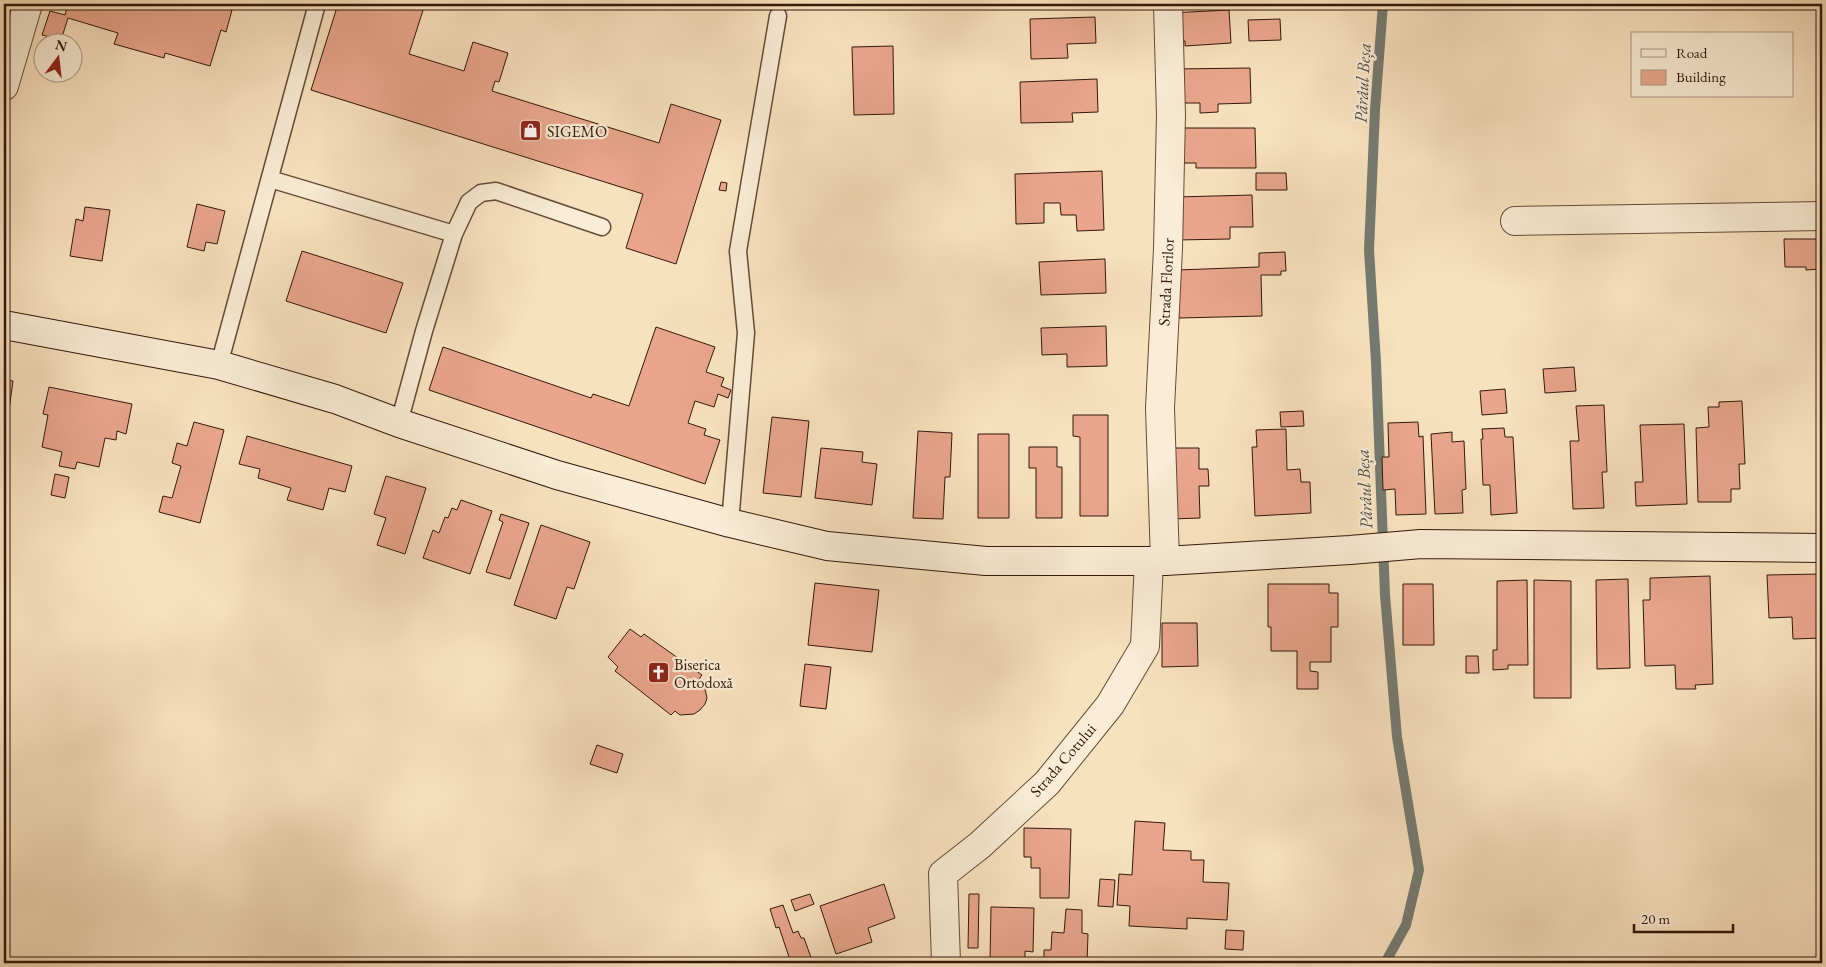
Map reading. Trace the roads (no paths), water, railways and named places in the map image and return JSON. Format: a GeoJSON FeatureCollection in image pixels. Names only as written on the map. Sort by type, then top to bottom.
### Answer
{"type":"FeatureCollection","features":[{"type":"Feature","properties":{"kind":"main road"},"geometry":{"type":"LineString","coordinates":[[4,86],[28,4]]}},
{"type":"Feature","properties":{"kind":"main road","name":"Strada Florilor"},"geometry":{"type":"LineString","coordinates":[[1157,561],[1160,408],[1168,249],[1171,115],[1168,4]]}},
{"type":"Feature","properties":{"kind":"main road"},"geometry":{"type":"LineString","coordinates":[[1515,221],[1822,216]]}},
{"type":"Feature","properties":{"kind":"main road"},"geometry":{"type":"LineString","coordinates":[[4,325],[219,365],[335,399],[399,423],[556,475],[730,523],[827,546],[986,561],[1157,561],[1421,544],[1822,548]]}},
{"type":"Feature","properties":{"kind":"main road","name":"Strada Cotului"},"geometry":{"type":"LineString","coordinates":[[946,963],[943,874],[980,845],[1047,783],[1110,705],[1145,646],[1157,561]]}},
{"type":"Feature","properties":{"kind":"lane"},"geometry":{"type":"LineString","coordinates":[[219,365],[317,4]]}},
{"type":"Feature","properties":{"kind":"lane"},"geometry":{"type":"LineString","coordinates":[[730,523],[746,333],[738,251],[778,16]]}},
{"type":"Feature","properties":{"kind":"lane"},"geometry":{"type":"LineString","coordinates":[[270,179],[454,234]]}},
{"type":"Feature","properties":{"kind":"lane"},"geometry":{"type":"LineString","coordinates":[[399,423],[424,331],[454,234],[469,202],[481,193],[496,191],[602,227]]}},
{"type":"Feature","properties":{"kind":"waterway","name":"Pârâul Beșa"},"geometry":{"type":"LineString","coordinates":[[1383,4],[1375,110],[1369,250],[1376,362],[1385,595],[1397,737],[1419,870],[1406,925],[1385,963]]}},
{"type":"Feature","properties":{"kind":"place","name":"SIGEMO"},"geometry":{"type":"Point","coordinates":[531,131]}},
{"type":"Feature","properties":{"kind":"place","name":"Biserica Ortodoxă"},"geometry":{"type":"Point","coordinates":[658,673]}}]}
